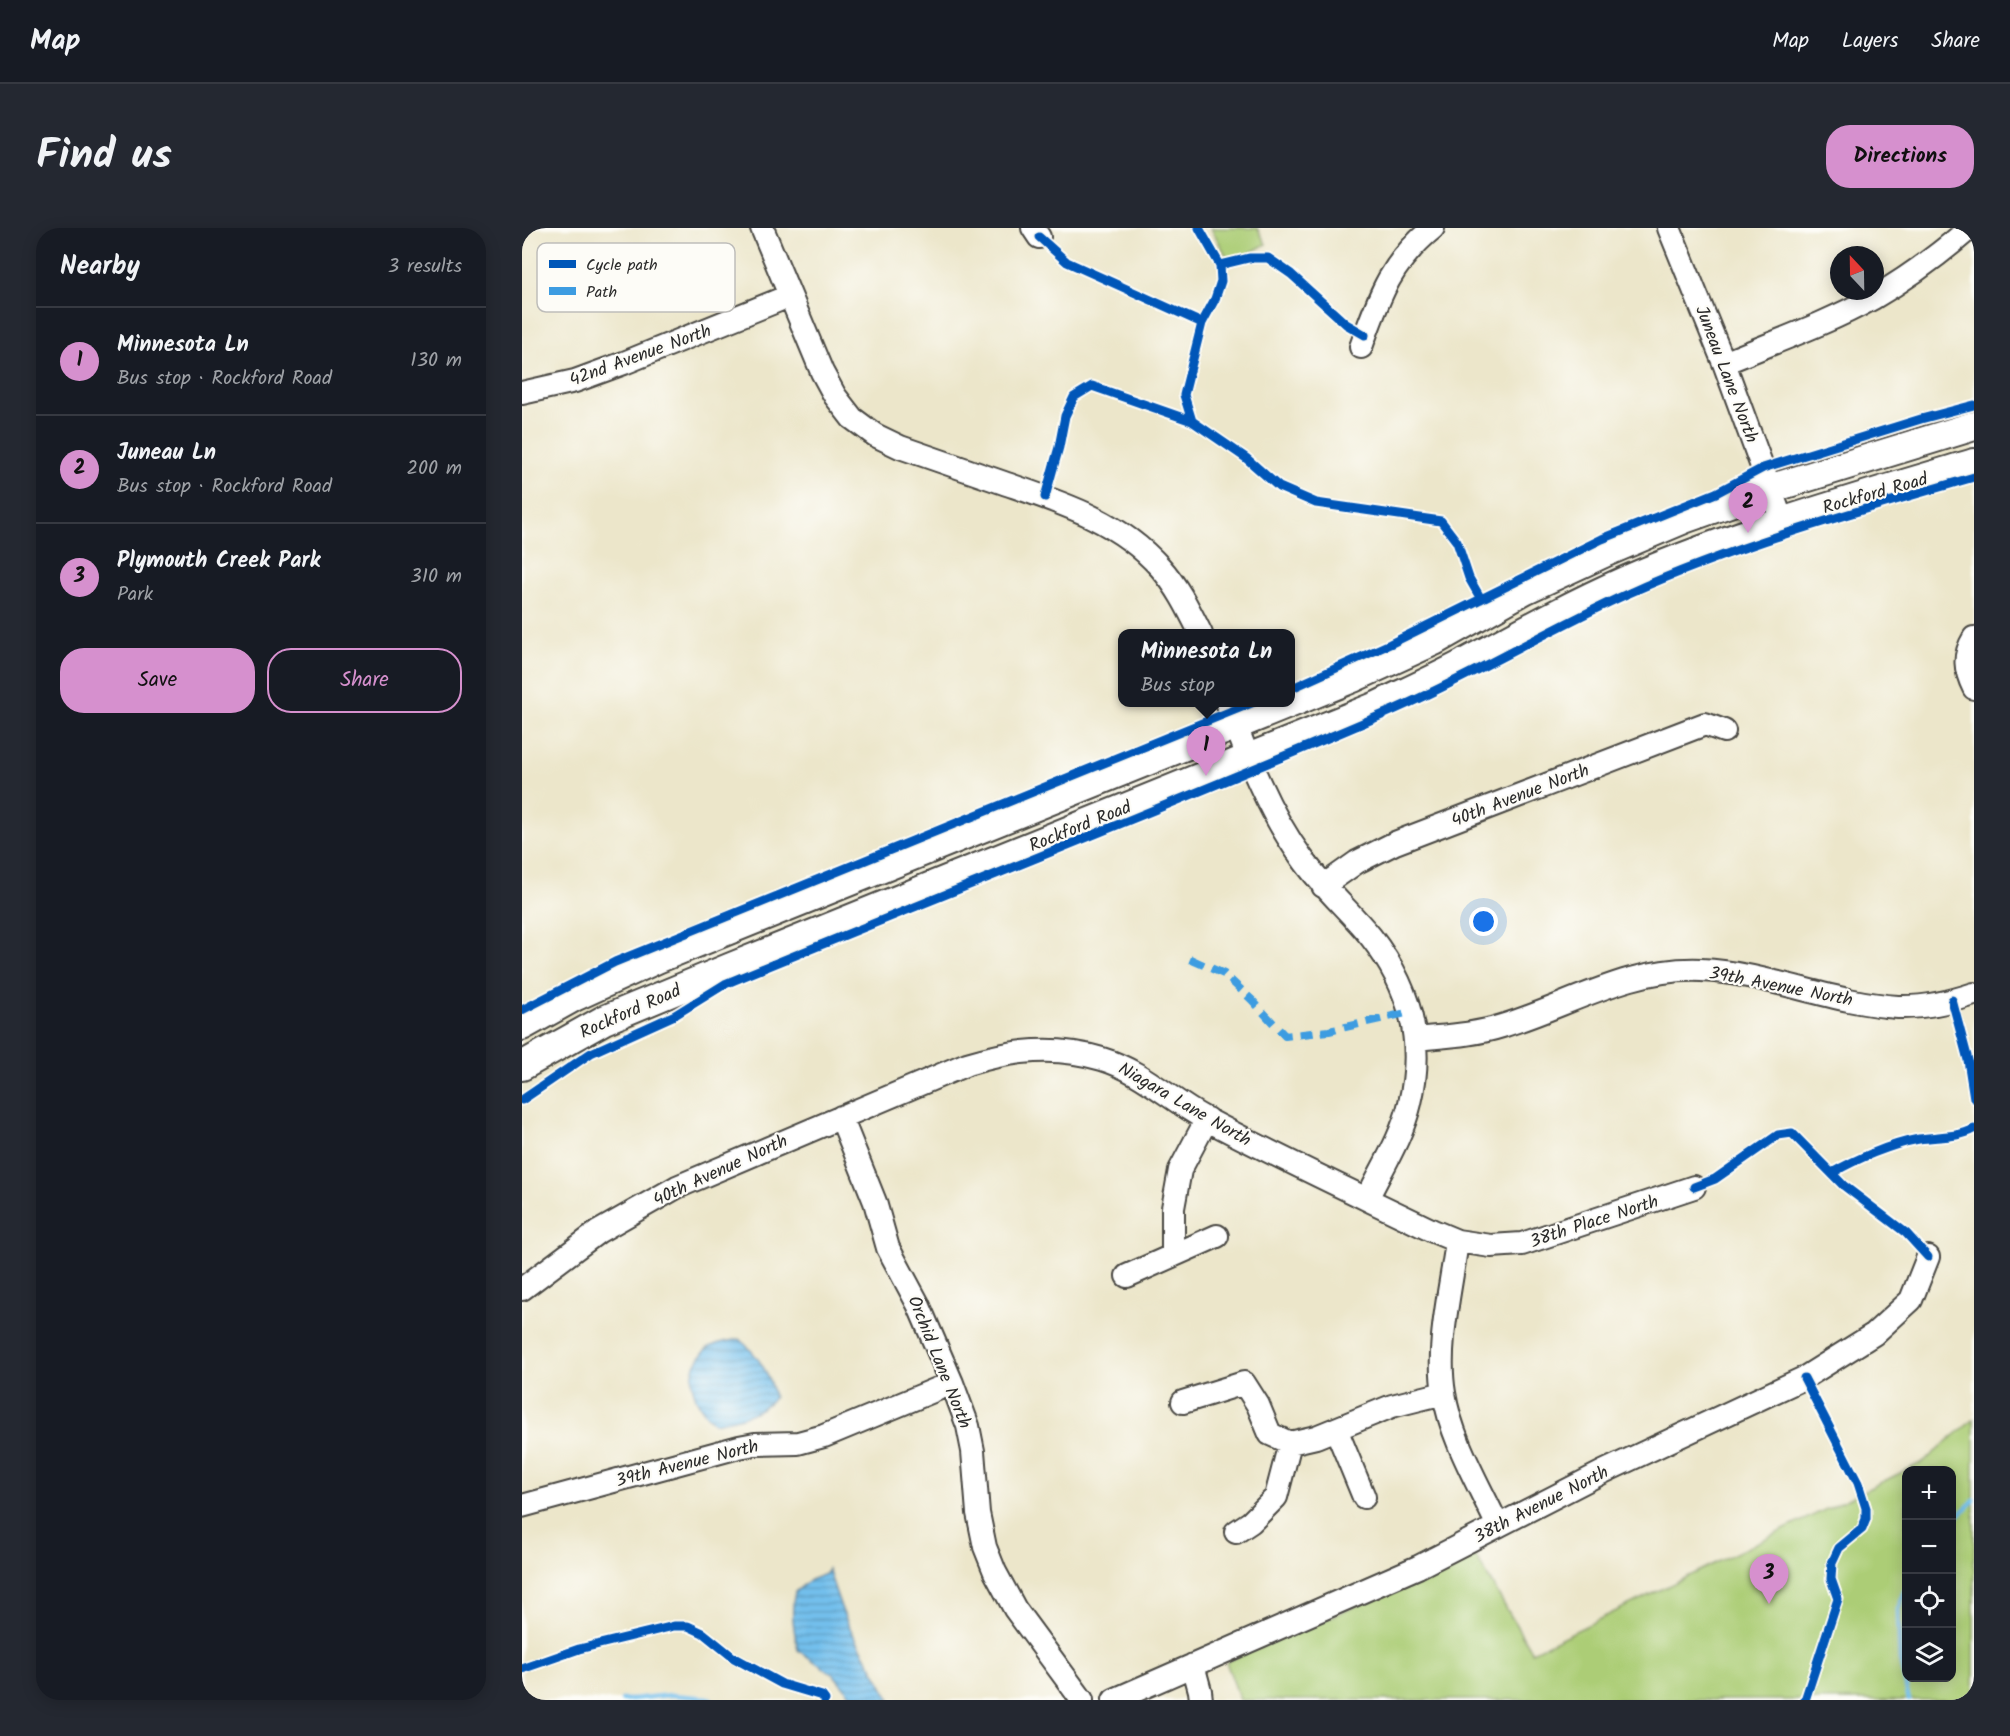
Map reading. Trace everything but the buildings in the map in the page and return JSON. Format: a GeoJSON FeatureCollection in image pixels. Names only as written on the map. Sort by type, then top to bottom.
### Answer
{"type":"FeatureCollection","features":[{"type":"Feature","properties":{"kind":"main road","name":"Rockford Road"},"geometry":{"type":"LineString","coordinates":[[1295,695],[1353,678],[1434,641],[1524,590],[1684,519],[1769,489],[1974,426]]}},
{"type":"Feature","properties":{"kind":"main road","name":"Rockford Road"},"geometry":{"type":"LineString","coordinates":[[522,1066],[604,1020],[1377,706],[1461,665],[1589,597],[1703,549],[1782,521],[1974,462]]}},
{"type":"Feature","properties":{"kind":"main road","name":"Rockford Road"},"geometry":{"type":"LineString","coordinates":[[522,1026],[574,997],[657,959],[1232,714],[1256,707]]}},
{"type":"Feature","properties":{"kind":"street"},"geometry":{"type":"LineString","coordinates":[[762,228],[822,372],[835,396],[852,418],[875,435],[900,447],[1096,517],[1131,540],[1160,567],[1184,600],[1199,629]]}},
{"type":"Feature","properties":{"kind":"street"},"geometry":{"type":"LineString","coordinates":[[1361,347],[1392,271],[1414,243],[1433,228]]}},
{"type":"Feature","properties":{"kind":"street","name":"Juneau Lane North"},"geometry":{"type":"LineString","coordinates":[[1669,228],[1724,363],[1782,521]]}},
{"type":"Feature","properties":{"kind":"street"},"geometry":{"type":"LineString","coordinates":[[1724,363],[1871,299],[1912,273],[1970,228]]}},
{"type":"Feature","properties":{"kind":"street","name":"42nd Avenue North"},"geometry":{"type":"LineString","coordinates":[[522,393],[575,381],[789,296]]}},
{"type":"Feature","properties":{"kind":"street"},"geometry":{"type":"LineString","coordinates":[[1974,638],[1968,646],[1965,659],[1966,673],[1974,688]]}},
{"type":"Feature","properties":{"kind":"street"},"geometry":{"type":"LineString","coordinates":[[1232,714],[1249,759],[1277,818],[1301,857],[1323,885],[1370,936],[1391,964],[1407,997],[1416,1038],[1416,1069],[1410,1105],[1397,1138],[1367,1199]]}},
{"type":"Feature","properties":{"kind":"street","name":"40th Avenue North"},"geometry":{"type":"LineString","coordinates":[[1323,885],[1357,862],[1395,843],[1705,724],[1724,731]]}},
{"type":"Feature","properties":{"kind":"street","name":"39th Avenue North"},"geometry":{"type":"LineString","coordinates":[[1416,1038],[1498,1027],[1541,1013],[1609,985],[1670,970],[1702,970],[1734,974],[1866,1003],[1899,1007],[1933,1004],[1974,994]]}},
{"type":"Feature","properties":{"kind":"street","name":"Niagara Lane North"},"geometry":{"type":"LineString","coordinates":[[932,1079],[968,1064],[1001,1054],[1035,1050],[1068,1052],[1102,1059],[1134,1071],[1207,1119],[1457,1241]]}},
{"type":"Feature","properties":{"kind":"street","name":"40th Avenue North"},"geometry":{"type":"LineString","coordinates":[[522,1289],[597,1232],[676,1187],[932,1079]]}},
{"type":"Feature","properties":{"kind":"street","name":"Orchid Lane North"},"geometry":{"type":"LineString","coordinates":[[841,1116],[875,1202],[888,1248],[918,1304],[968,1426],[973,1451],[978,1513],[985,1547],[992,1564],[1015,1609],[1082,1700]]}},
{"type":"Feature","properties":{"kind":"street"},"geometry":{"type":"LineString","coordinates":[[1173,1255],[1173,1208],[1179,1170],[1207,1119]]}},
{"type":"Feature","properties":{"kind":"street","name":"38th Place North"},"geometry":{"type":"LineString","coordinates":[[1457,1241],[1491,1246],[1522,1244],[1694,1187]]}},
{"type":"Feature","properties":{"kind":"street"},"geometry":{"type":"LineString","coordinates":[[1127,1276],[1217,1236]]}},
{"type":"Feature","properties":{"kind":"street"},"geometry":{"type":"LineString","coordinates":[[1457,1241],[1444,1335],[1442,1365],[1444,1393],[1450,1420],[1498,1526]]}},
{"type":"Feature","properties":{"kind":"street","name":"38th Avenue North"},"geometry":{"type":"LineString","coordinates":[[1114,1700],[1418,1568],[1603,1472],[1804,1378],[1833,1362],[1874,1334],[1911,1300],[1928,1257]]}},
{"type":"Feature","properties":{"kind":"street","name":"39th Avenue North"},"geometry":{"type":"LineString","coordinates":[[522,1506],[740,1447],[755,1444],[798,1443],[824,1436],[952,1383]]}},
{"type":"Feature","properties":{"kind":"street"},"geometry":{"type":"LineString","coordinates":[[1183,1402],[1244,1383],[1258,1405],[1270,1434],[1290,1443],[1316,1437],[1392,1406],[1444,1393]]}},
{"type":"Feature","properties":{"kind":"street"},"geometry":{"type":"LineString","coordinates":[[1336,1429],[1364,1497]]}},
{"type":"Feature","properties":{"kind":"street"},"geometry":{"type":"LineString","coordinates":[[1236,1532],[1251,1522],[1276,1497],[1290,1443]]}},
{"type":"Feature","properties":{"kind":"street"},"geometry":{"type":"LineString","coordinates":[[1193,1665],[1201,1700]]}},
{"type":"Feature","properties":{"kind":"green space"},"geometry":{"type":"Polygon","coordinates":[[[1211,228],[1257,228],[1266,244],[1231,264],[1211,228]]]}},
{"type":"Feature","properties":{"kind":"green space"},"geometry":{"type":"Polygon","coordinates":[[[1974,1419],[1974,1700],[1240,1700],[1226,1662],[1475,1555],[1532,1652],[1902,1472],[1902,1682],[1956,1682],[1956,1466],[1915,1466],[1923,1462],[1974,1419]]]}},
{"type":"Feature","properties":{"kind":"water"},"geometry":{"type":"Polygon","coordinates":[[[739,1339],[762,1365],[774,1398],[761,1409],[747,1415],[714,1423],[696,1399],[692,1380],[693,1371],[697,1361],[711,1346],[739,1339]]]}},
{"type":"Feature","properties":{"kind":"water"},"geometry":{"type":"Polygon","coordinates":[[[828,1569],[851,1631],[890,1700],[855,1700],[834,1675],[798,1650],[793,1614],[795,1592],[810,1580],[826,1574],[828,1569]]]}},
{"type":"Feature","properties":{"kind":"waterway"},"geometry":{"type":"LineString","coordinates":[[1954,1520],[1974,1500]]}},
{"type":"Feature","properties":{"kind":"waterway"},"geometry":{"type":"LineString","coordinates":[[1902,1599],[1898,1609],[1900,1660],[1909,1700]]}},
{"type":"Feature","properties":{"kind":"waterway"},"geometry":{"type":"LineString","coordinates":[[622,1700],[672,1695],[712,1700]]}},
{"type":"Feature","properties":{"kind":"marked path"},"geometry":{"type":"LineString","coordinates":[[1190,959],[1224,974],[1285,1036],[1329,1031],[1410,1012]]}},
{"type":"Feature","properties":{"kind":"cycle path"},"geometry":{"type":"LineString","coordinates":[[1192,421],[1184,395],[1202,323],[1215,299],[1221,281],[1220,265],[1199,228]]}},
{"type":"Feature","properties":{"kind":"cycle path"},"geometry":{"type":"LineString","coordinates":[[1039,237],[1067,262],[1202,323]]}},
{"type":"Feature","properties":{"kind":"cycle path"},"geometry":{"type":"LineString","coordinates":[[1220,265],[1249,258],[1268,258],[1291,274],[1346,324],[1365,335]]}},
{"type":"Feature","properties":{"kind":"cycle path"},"geometry":{"type":"LineString","coordinates":[[1045,497],[1065,416],[1074,397],[1092,386],[1192,421],[1246,458],[1279,487],[1316,503],[1441,521],[1457,542],[1469,578],[1481,599]]}},
{"type":"Feature","properties":{"kind":"cycle path"},"geometry":{"type":"LineString","coordinates":[[1295,687],[1390,644],[1602,539],[1716,493],[1763,468],[1974,405]]}},
{"type":"Feature","properties":{"kind":"cycle path"},"geometry":{"type":"LineString","coordinates":[[522,1100],[591,1053],[675,1015],[725,984],[1384,714],[1445,686],[1627,594],[1755,544],[1974,477]]}},
{"type":"Feature","properties":{"kind":"cycle path"},"geometry":{"type":"LineString","coordinates":[[522,1010],[615,962],[1242,707]]}},
{"type":"Feature","properties":{"kind":"cycle path"},"geometry":{"type":"LineString","coordinates":[[1952,1000],[1968,1060],[1974,1098]]}},
{"type":"Feature","properties":{"kind":"cycle path"},"geometry":{"type":"LineString","coordinates":[[1832,1173],[1863,1157],[1897,1144],[1954,1135],[1974,1129]]}},
{"type":"Feature","properties":{"kind":"cycle path"},"geometry":{"type":"LineString","coordinates":[[1694,1187],[1715,1179],[1778,1135],[1792,1133],[1843,1185],[1906,1233],[1928,1257]]}},
{"type":"Feature","properties":{"kind":"cycle path"},"geometry":{"type":"LineString","coordinates":[[1804,1378],[1858,1483],[1866,1508],[1866,1519],[1862,1529],[1839,1548],[1832,1563],[1831,1579],[1838,1599],[1805,1700]]}},
{"type":"Feature","properties":{"kind":"cycle path"},"geometry":{"type":"LineString","coordinates":[[522,1669],[579,1649],[674,1626],[688,1626],[703,1633],[734,1658],[782,1684],[822,1696],[825,1700]]}},
{"type":"Feature","properties":{"kind":"place","name":"Juneau Ln"},"geometry":{"type":"Point","coordinates":[1748,533]}},
{"type":"Feature","properties":{"kind":"place","name":"Minnesota Ln"},"geometry":{"type":"Point","coordinates":[1206,776]}},
{"type":"Feature","properties":{"kind":"place","name":"Plymouth Creek Park"},"geometry":{"type":"Point","coordinates":[1769,1604]}}]}
